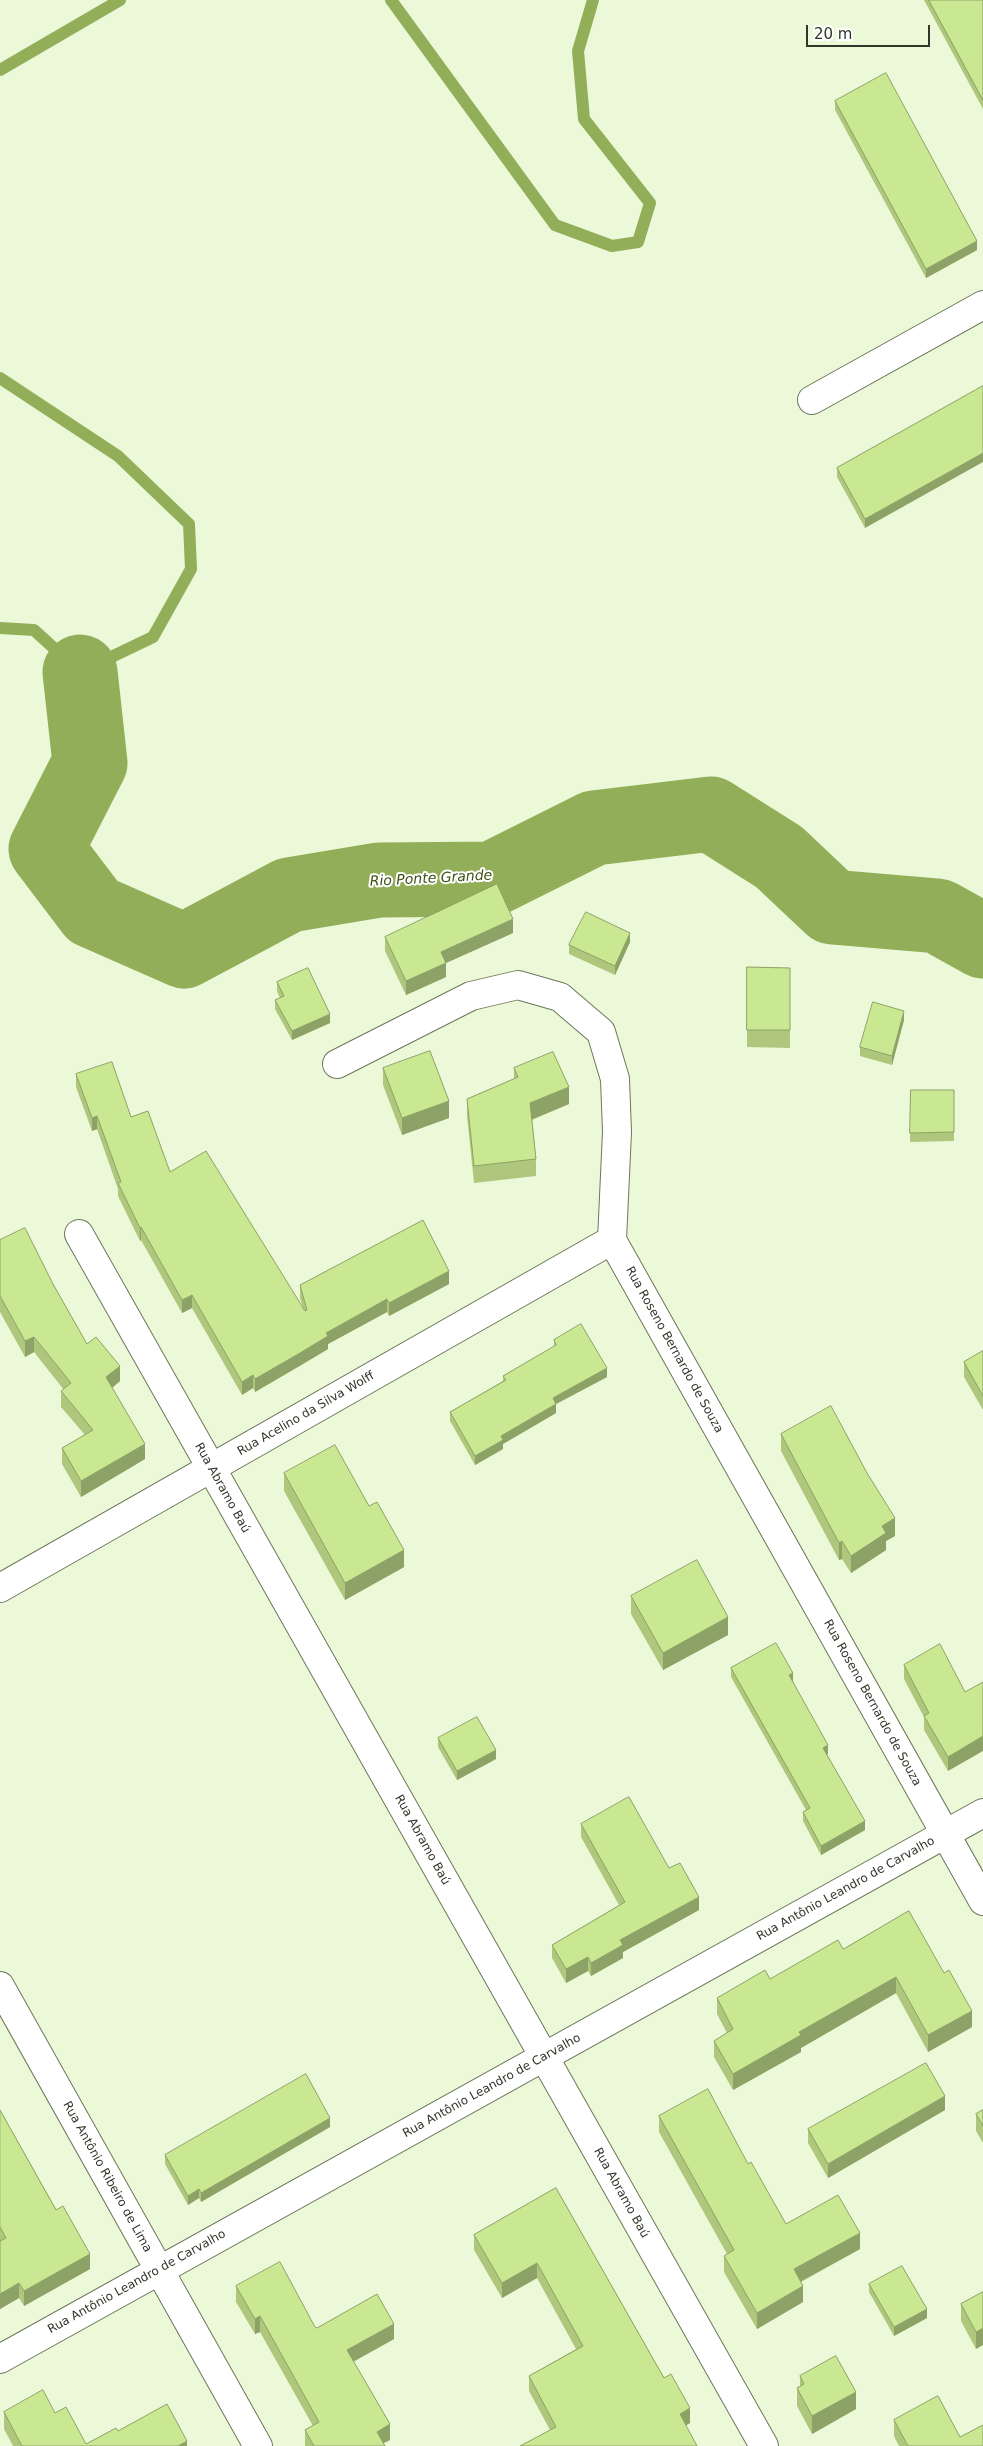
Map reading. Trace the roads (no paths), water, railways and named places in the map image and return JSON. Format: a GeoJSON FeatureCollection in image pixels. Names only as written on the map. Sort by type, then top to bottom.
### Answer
{"type":"FeatureCollection","features":[{"type":"Feature","properties":{"kind":"street"},"geometry":{"type":"LineString","coordinates":[[812,400],[983,305]]}},
{"type":"Feature","properties":{"kind":"street"},"geometry":{"type":"LineString","coordinates":[[337,1064],[472,996],[518,985],[560,997],[600,1032],[615,1079],[617,1132],[612,1240]]}},
{"type":"Feature","properties":{"kind":"street","name":"Rua Abramo Baú"},"geometry":{"type":"LineString","coordinates":[[79,1234],[764,2446]]}},
{"type":"Feature","properties":{"kind":"street","name":"Rua Acelino da Silva Wolff"},"geometry":{"type":"LineString","coordinates":[[0,1588],[612,1240]]}},
{"type":"Feature","properties":{"kind":"street","name":"Rua Roseno Bernardo de Souza"},"geometry":{"type":"LineString","coordinates":[[612,1240],[983,1901]]}},
{"type":"Feature","properties":{"kind":"street","name":"Rua Antônio Leandro de Carvalho"},"geometry":{"type":"LineString","coordinates":[[0,2358],[983,1813]]}},
{"type":"Feature","properties":{"kind":"street","name":"Rua Antônio Ribeiro de Lima"},"geometry":{"type":"LineString","coordinates":[[0,1986],[258,2446]]}},
{"type":"Feature","properties":{"kind":"waterway"},"geometry":{"type":"LineString","coordinates":[[0,70],[120,0]]}},
{"type":"Feature","properties":{"kind":"waterway"},"geometry":{"type":"LineString","coordinates":[[391,0],[555,225],[612,246],[638,242],[650,203],[584,119],[578,51],[593,0]]}},
{"type":"Feature","properties":{"kind":"waterway"},"geometry":{"type":"LineString","coordinates":[[0,378],[118,456],[189,524],[191,569],[153,637],[80,672],[34,630],[0,628]]}},
{"type":"Feature","properties":{"kind":"waterway","name":"Rio Ponte Grande"},"geometry":{"type":"LineString","coordinates":[[80,672],[90,763],[46,849],[93,911],[184,951],[289,895],[379,880],[492,879],[594,828],[711,814],[779,857],[832,907],[938,916],[983,941]]}}]}
